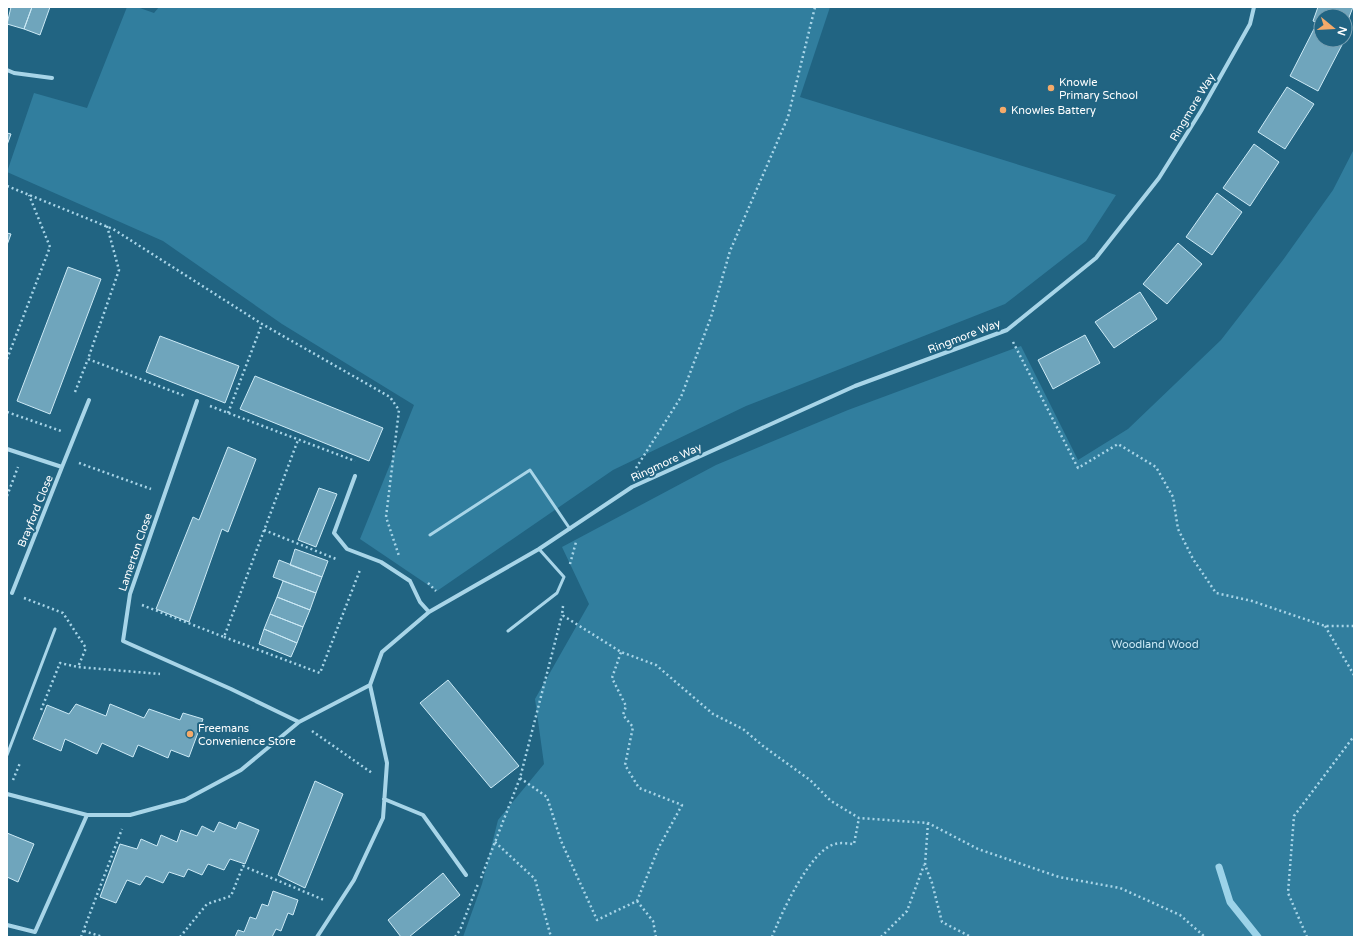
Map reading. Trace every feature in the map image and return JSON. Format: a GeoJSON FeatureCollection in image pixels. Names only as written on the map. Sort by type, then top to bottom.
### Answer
{"type":"FeatureCollection","features":[{"type":"Feature","properties":{"kind":"street","name":"Ringmore Way"},"geometry":{"type":"LineString","coordinates":[[370,685],[382,652],[429,612],[539,549],[632,487],[848,389],[1007,330],[1096,258],[1159,178],[1205,104],[1250,24],[1254,7]]}},
{"type":"Feature","properties":{"kind":"street"},"geometry":{"type":"LineString","coordinates":[[7,70],[14,73],[52,78]]}},
{"type":"Feature","properties":{"kind":"street"},"geometry":{"type":"LineString","coordinates":[[62,467],[89,400]]}},
{"type":"Feature","properties":{"kind":"street","name":"Lamerton Close"},"geometry":{"type":"LineString","coordinates":[[197,401],[129,600],[123,641],[231,689],[299,722]]}},
{"type":"Feature","properties":{"kind":"street","name":"Brayford Close"},"geometry":{"type":"LineString","coordinates":[[7,449],[23,456],[62,467],[12,593]]}},
{"type":"Feature","properties":{"kind":"street"},"geometry":{"type":"LineString","coordinates":[[355,476],[334,533],[347,549],[381,562],[410,581],[420,602],[429,612]]}},
{"type":"Feature","properties":{"kind":"street"},"geometry":{"type":"LineString","coordinates":[[7,794],[87,815],[127,815],[185,800],[241,770],[299,722],[370,685],[387,763],[383,818],[354,880],[318,937]]}},
{"type":"Feature","properties":{"kind":"street"},"geometry":{"type":"LineString","coordinates":[[384,799],[423,815],[466,875]]}},
{"type":"Feature","properties":{"kind":"street"},"geometry":{"type":"LineString","coordinates":[[7,926],[35,932],[87,815]]}},
{"type":"Feature","properties":{"kind":"lane"},"geometry":{"type":"LineString","coordinates":[[430,535],[530,470],[570,529]]}},
{"type":"Feature","properties":{"kind":"lane"},"geometry":{"type":"LineString","coordinates":[[508,631],[557,593],[564,577],[539,549]]}},
{"type":"Feature","properties":{"kind":"lane"},"geometry":{"type":"LineString","coordinates":[[7,755],[55,629]]}},
{"type":"Feature","properties":{"kind":"path"},"geometry":{"type":"LineString","coordinates":[[636,470],[681,397],[711,317],[730,252],[788,117],[815,7]]}},
{"type":"Feature","properties":{"kind":"path"},"geometry":{"type":"LineString","coordinates":[[7,186],[107,226],[262,324],[390,397],[399,410],[386,516],[401,561]]}},
{"type":"Feature","properties":{"kind":"path"},"geometry":{"type":"LineString","coordinates":[[7,359],[50,247],[28,194]]}},
{"type":"Feature","properties":{"kind":"path"},"geometry":{"type":"LineString","coordinates":[[74,395],[119,270],[107,226]]}},
{"type":"Feature","properties":{"kind":"path"},"geometry":{"type":"LineString","coordinates":[[228,413],[262,324]]}},
{"type":"Feature","properties":{"kind":"path"},"geometry":{"type":"LineString","coordinates":[[1007,330],[1078,468],[1118,444],[1156,467],[1173,497],[1178,529],[1193,559],[1216,593],[1252,601],[1325,626],[1354,626]]}},
{"type":"Feature","properties":{"kind":"path"},"geometry":{"type":"LineString","coordinates":[[88,359],[361,464],[355,476]]}},
{"type":"Feature","properties":{"kind":"path"},"geometry":{"type":"LineString","coordinates":[[7,412],[61,431],[63,424]]}},
{"type":"Feature","properties":{"kind":"path"},"geometry":{"type":"LineString","coordinates":[[224,638],[298,440]]}},
{"type":"Feature","properties":{"kind":"path"},"geometry":{"type":"LineString","coordinates":[[7,496],[8,488],[23,456]]}},
{"type":"Feature","properties":{"kind":"path"},"geometry":{"type":"LineString","coordinates":[[65,458],[165,494]]}},
{"type":"Feature","properties":{"kind":"path"},"geometry":{"type":"LineString","coordinates":[[568,572],[581,522]]}},
{"type":"Feature","properties":{"kind":"path"},"geometry":{"type":"LineString","coordinates":[[264,530],[338,560]]}},
{"type":"Feature","properties":{"kind":"path"},"geometry":{"type":"LineString","coordinates":[[129,600],[224,638],[320,673],[360,569],[353,566]]}},
{"type":"Feature","properties":{"kind":"path"},"geometry":{"type":"LineString","coordinates":[[425,579],[445,602]]}},
{"type":"Feature","properties":{"kind":"path"},"geometry":{"type":"LineString","coordinates":[[12,593],[63,613],[86,648],[78,667]]}},
{"type":"Feature","properties":{"kind":"path"},"geometry":{"type":"LineString","coordinates":[[455,937],[460,930],[520,778],[562,615],[564,601]]}},
{"type":"Feature","properties":{"kind":"path"},"geometry":{"type":"LineString","coordinates":[[562,615],[621,652],[656,665],[713,714],[743,729],[763,746],[810,780],[831,801],[859,818],[928,823],[978,849],[1059,877],[1120,888],[1180,915],[1206,937]]}},
{"type":"Feature","properties":{"kind":"path"},"geometry":{"type":"LineString","coordinates":[[1325,626],[1354,675]]}},
{"type":"Feature","properties":{"kind":"path"},"geometry":{"type":"LineString","coordinates":[[520,778],[547,797],[561,841],[597,920],[637,901],[659,847],[682,805],[639,788],[625,765],[633,727],[623,715],[626,706],[612,678],[621,652]]}},
{"type":"Feature","properties":{"kind":"path"},"geometry":{"type":"LineString","coordinates":[[40,714],[60,663],[78,667],[162,675]]}},
{"type":"Feature","properties":{"kind":"path"},"geometry":{"type":"LineString","coordinates":[[299,722],[386,782]]}},
{"type":"Feature","properties":{"kind":"path"},"geometry":{"type":"LineString","coordinates":[[1307,937],[1288,893],[1294,816],[1354,736]]}},
{"type":"Feature","properties":{"kind":"path"},"geometry":{"type":"LineString","coordinates":[[7,794],[22,758]]}},
{"type":"Feature","properties":{"kind":"path"},"geometry":{"type":"LineString","coordinates":[[81,937],[127,815]]}},
{"type":"Feature","properties":{"kind":"path"},"geometry":{"type":"LineString","coordinates":[[772,937],[798,882],[820,854],[830,847],[835,844],[854,844],[859,818]]}},
{"type":"Feature","properties":{"kind":"path"},"geometry":{"type":"LineString","coordinates":[[881,937],[907,911],[925,865],[928,823]]}},
{"type":"Feature","properties":{"kind":"path"},"geometry":{"type":"LineString","coordinates":[[495,842],[535,878],[551,937]]}},
{"type":"Feature","properties":{"kind":"path"},"geometry":{"type":"LineString","coordinates":[[925,865],[932,883],[942,922],[971,937]]}},
{"type":"Feature","properties":{"kind":"path"},"geometry":{"type":"LineString","coordinates":[[180,937],[207,904],[231,896],[243,866],[338,906]]}},
{"type":"Feature","properties":{"kind":"path"},"geometry":{"type":"LineString","coordinates":[[637,901],[653,921],[656,937]]}},
{"type":"Feature","properties":{"kind":"path"},"geometry":{"type":"LineString","coordinates":[[84,931],[103,937]]}},
{"type":"Feature","properties":{"kind":"green space"},"geometry":{"type":"Polygon","coordinates":[[[127,7],[137,7],[154,13],[159,7],[830,7],[800,97],[1116,195],[1086,241],[1005,304],[746,406],[613,470],[437,591],[360,539],[414,405],[282,324],[163,241],[7,172],[34,93],[87,108],[127,7]]]}},
{"type":"Feature","properties":{"kind":"green space","name":"Woodland Wood"},"geometry":{"type":"Polygon","coordinates":[[[1354,149],[1354,937],[463,937],[482,884],[498,820],[544,764],[535,699],[589,604],[562,547],[716,465],[848,410],[1021,346],[1078,460],[1128,429],[1221,340],[1283,260],[1333,190],[1354,149]]]}},
{"type":"Feature","properties":{"kind":"building"},"geometry":{"type":"Polygon","coordinates":[[[11,7],[32,7],[24,29],[7,24],[11,7]]]}},
{"type":"Feature","properties":{"kind":"building"},"geometry":{"type":"Polygon","coordinates":[[[32,7],[50,7],[40,35],[24,29],[32,7]]]}},
{"type":"Feature","properties":{"kind":"building"},"geometry":{"type":"Polygon","coordinates":[[[1318,7],[1353,7],[1353,8],[1318,7]]]}},
{"type":"Feature","properties":{"kind":"building"},"geometry":{"type":"Polygon","coordinates":[[[1313,31],[1313,48],[1340,48],[1318,91],[1290,76],[1313,31]]]}},
{"type":"Feature","properties":{"kind":"building"},"geometry":{"type":"Polygon","coordinates":[[[1287,87],[1314,104],[1285,149],[1258,132],[1287,87]]]}},
{"type":"Feature","properties":{"kind":"building"},"geometry":{"type":"Polygon","coordinates":[[[7,133],[11,134],[7,145],[7,133]]]}},
{"type":"Feature","properties":{"kind":"building"},"geometry":{"type":"Polygon","coordinates":[[[1254,144],[1279,162],[1250,206],[1223,188],[1254,144]]]}},
{"type":"Feature","properties":{"kind":"building"},"geometry":{"type":"Polygon","coordinates":[[[1217,193],[1242,212],[1212,255],[1186,237],[1217,193]]]}},
{"type":"Feature","properties":{"kind":"building"},"geometry":{"type":"Polygon","coordinates":[[[7,233],[11,234],[7,245],[7,233]]]}},
{"type":"Feature","properties":{"kind":"building"},"geometry":{"type":"Polygon","coordinates":[[[1178,243],[1202,264],[1167,304],[1143,284],[1178,243]]]}},
{"type":"Feature","properties":{"kind":"building"},"geometry":{"type":"Polygon","coordinates":[[[68,267],[101,279],[50,414],[17,401],[68,267]]]}},
{"type":"Feature","properties":{"kind":"building"},"geometry":{"type":"Polygon","coordinates":[[[1140,292],[1157,319],[1114,348],[1095,322],[1140,292]]]}},
{"type":"Feature","properties":{"kind":"building"},"geometry":{"type":"Polygon","coordinates":[[[1085,335],[1100,363],[1053,389],[1038,360],[1085,335]]]}},
{"type":"Feature","properties":{"kind":"building"},"geometry":{"type":"Polygon","coordinates":[[[160,336],[239,366],[225,403],[146,372],[160,336]]]}},
{"type":"Feature","properties":{"kind":"building"},"geometry":{"type":"Polygon","coordinates":[[[255,376],[383,428],[369,461],[240,409],[255,376]]]}},
{"type":"Feature","properties":{"kind":"building"},"geometry":{"type":"Polygon","coordinates":[[[228,447],[256,459],[228,532],[222,529],[189,622],[156,609],[193,517],[199,520],[228,447]]]}},
{"type":"Feature","properties":{"kind":"building"},"geometry":{"type":"Polygon","coordinates":[[[319,488],[337,494],[316,547],[298,540],[319,488]]]}},
{"type":"Feature","properties":{"kind":"building"},"geometry":{"type":"Polygon","coordinates":[[[295,549],[328,561],[322,577],[290,565],[295,549]]]}},
{"type":"Feature","properties":{"kind":"building"},"geometry":{"type":"Polygon","coordinates":[[[279,560],[322,577],[316,593],[273,577],[279,560]]]}},
{"type":"Feature","properties":{"kind":"building"},"geometry":{"type":"Polygon","coordinates":[[[283,581],[316,593],[310,610],[277,597],[283,581]]]}},
{"type":"Feature","properties":{"kind":"building"},"geometry":{"type":"Polygon","coordinates":[[[277,597],[310,610],[303,627],[270,614],[277,597]]]}},
{"type":"Feature","properties":{"kind":"building"},"geometry":{"type":"Polygon","coordinates":[[[270,614],[303,627],[297,643],[264,629],[270,614]]]}},
{"type":"Feature","properties":{"kind":"building"},"geometry":{"type":"Polygon","coordinates":[[[264,629],[297,643],[291,657],[259,644],[264,629]]]}},
{"type":"Feature","properties":{"kind":"building"},"geometry":{"type":"Polygon","coordinates":[[[448,680],[519,766],[491,788],[420,703],[448,680]]]}},
{"type":"Feature","properties":{"kind":"building"},"geometry":{"type":"Polygon","coordinates":[[[76,704],[106,716],[110,704],[144,718],[149,709],[180,720],[183,713],[203,719],[189,757],[171,750],[168,758],[138,745],[133,757],[102,743],[97,754],[65,739],[61,751],[33,739],[47,705],[69,714],[76,704]]]}},
{"type":"Feature","properties":{"kind":"building"},"geometry":{"type":"Polygon","coordinates":[[[315,781],[343,794],[305,888],[278,875],[315,781]]]}},
{"type":"Feature","properties":{"kind":"building"},"geometry":{"type":"Polygon","coordinates":[[[219,822],[236,829],[239,822],[259,830],[245,864],[230,859],[224,870],[208,864],[202,875],[188,869],[184,877],[169,872],[163,883],[146,876],[140,885],[127,880],[116,903],[100,897],[120,844],[137,849],[141,839],[157,846],[161,835],[177,842],[181,830],[197,836],[202,826],[214,832],[219,822]]]}},
{"type":"Feature","properties":{"kind":"building"},"geometry":{"type":"Polygon","coordinates":[[[7,833],[34,844],[18,882],[7,877],[7,833]]]}},
{"type":"Feature","properties":{"kind":"building"},"geometry":{"type":"Polygon","coordinates":[[[443,873],[460,895],[409,937],[401,937],[388,920],[443,873]]]}},
{"type":"Feature","properties":{"kind":"building"},"geometry":{"type":"Polygon","coordinates":[[[273,891],[298,900],[293,915],[288,913],[281,931],[276,929],[272,937],[235,937],[238,930],[244,932],[250,917],[256,919],[262,904],[268,906],[273,891]]]}},
{"type":"Feature","properties":{"kind":"waterway"},"geometry":{"type":"LineString","coordinates":[[1219,867],[1230,902],[1258,937]]}},
{"type":"Feature","properties":{"kind":"place","name":"Knowle Primary School"},"geometry":{"type":"Point","coordinates":[1051,88]}},
{"type":"Feature","properties":{"kind":"place","name":"Knowles Battery"},"geometry":{"type":"Point","coordinates":[1003,110]}},
{"type":"Feature","properties":{"kind":"place","name":"Freemans Convenience Store"},"geometry":{"type":"Point","coordinates":[190,734]}}]}
